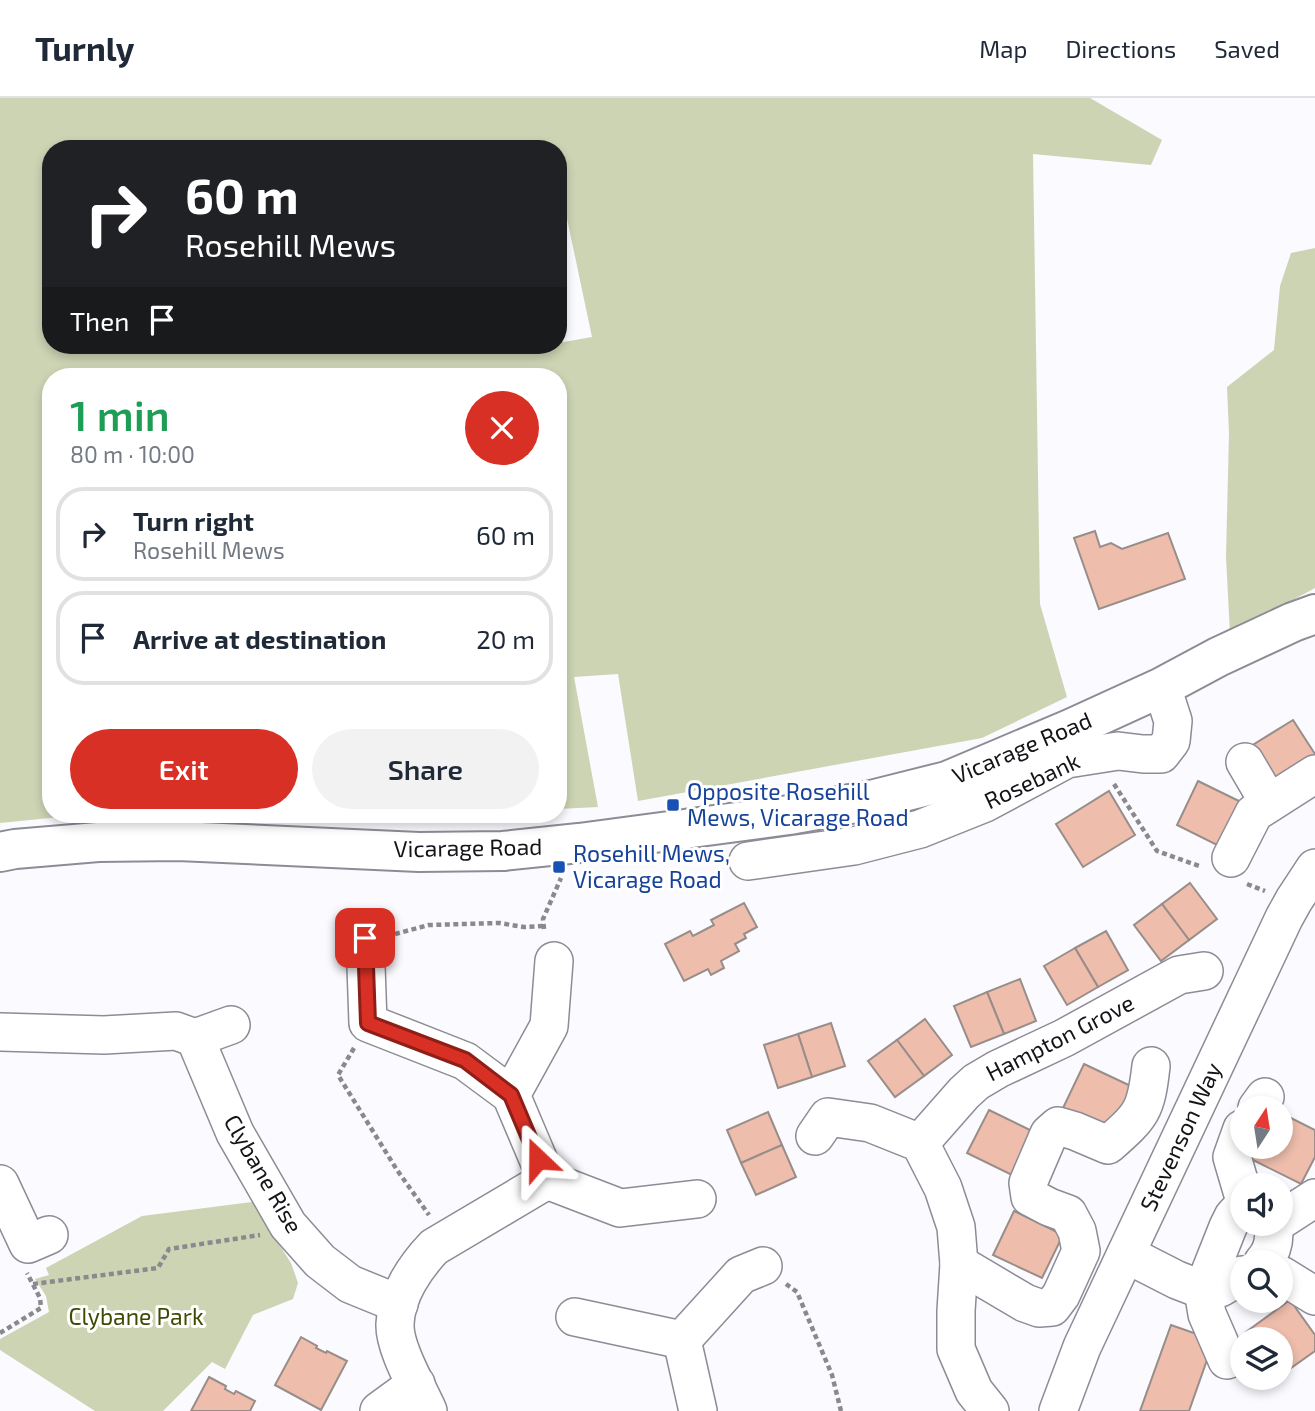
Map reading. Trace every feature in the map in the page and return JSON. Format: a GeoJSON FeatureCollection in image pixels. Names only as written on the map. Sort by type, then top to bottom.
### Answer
{"type":"FeatureCollection","features":[{"type":"Feature","properties":{"kind":"highway","name":"Vicarage Road"},"geometry":{"type":"LineString","coordinates":[[0,852],[98,842],[178,841],[419,852],[503,851],[789,815],[867,801],[947,781],[1070,729],[1162,687],[1218,657],[1315,614]]}},
{"type":"Feature","properties":{"kind":"street","name":"Rosebank"},"geometry":{"type":"LineString","coordinates":[[748,861],[854,846],[920,829],[985,803],[1067,760],[1118,751],[1161,754],[1171,741],[1173,721],[1162,687]]}},
{"type":"Feature","properties":{"kind":"street"},"geometry":{"type":"LineString","coordinates":[[1245,762],[1269,803]]}},
{"type":"Feature","properties":{"kind":"street"},"geometry":{"type":"LineString","coordinates":[[1228,870],[1254,813],[1315,774]]}},
{"type":"Feature","properties":{"kind":"street"},"geometry":{"type":"LineString","coordinates":[[789,815],[795,855]]}},
{"type":"Feature","properties":{"kind":"street","name":"Stevenson Way"},"geometry":{"type":"LineString","coordinates":[[1058,1411],[1082,1347],[1284,918],[1315,868]]}},
{"type":"Feature","properties":{"kind":"street"},"geometry":{"type":"LineString","coordinates":[[365,938],[368,1023],[465,1060],[511,1095],[547,1180],[620,1208],[697,1199]]}},
{"type":"Feature","properties":{"kind":"street"},"geometry":{"type":"LineString","coordinates":[[511,1095],[549,1026],[554,961]]}},
{"type":"Feature","properties":{"kind":"street","name":"Hampton Grove"},"geometry":{"type":"LineString","coordinates":[[920,1143],[976,1082],[1064,1038],[1191,982]]}},
{"type":"Feature","properties":{"kind":"street"},"geometry":{"type":"LineString","coordinates":[[7,1041],[176,1031],[195,1038],[232,1025]]}},
{"type":"Feature","properties":{"kind":"street","name":"Clybane Rise"},"geometry":{"type":"LineString","coordinates":[[195,1038],[235,1133],[288,1225],[320,1261],[351,1284],[399,1304]]}},
{"type":"Feature","properties":{"kind":"street"},"geometry":{"type":"LineString","coordinates":[[959,1264],[1025,1303],[1039,1308],[1052,1307],[1061,1296],[1081,1251],[1077,1231],[1068,1214],[1030,1197],[1028,1183],[1049,1133],[1058,1126],[1108,1145],[1134,1122],[1145,1104],[1150,1066]]}},
{"type":"Feature","properties":{"kind":"street"},"geometry":{"type":"LineString","coordinates":[[824,1117],[870,1123],[920,1143],[943,1188],[956,1227],[959,1264],[956,1349],[974,1391],[990,1411]]}},
{"type":"Feature","properties":{"kind":"street"},"geometry":{"type":"LineString","coordinates":[[379,1411],[422,1398],[401,1351],[395,1325],[405,1286],[421,1261],[434,1247],[547,1180]]}},
{"type":"Feature","properties":{"kind":"street"},"geometry":{"type":"LineString","coordinates":[[0,1184],[38,1240]]}},
{"type":"Feature","properties":{"kind":"street"},"geometry":{"type":"LineString","coordinates":[[1126,1254],[1203,1290],[1220,1288],[1315,1198]]}},
{"type":"Feature","properties":{"kind":"street"},"geometry":{"type":"LineString","coordinates":[[1227,1360],[1207,1314],[1203,1290],[1233,1217],[1266,1243],[1315,1296]]}},
{"type":"Feature","properties":{"kind":"street"},"geometry":{"type":"LineString","coordinates":[[681,1340],[741,1275],[763,1266]]}},
{"type":"Feature","properties":{"kind":"street"},"geometry":{"type":"LineString","coordinates":[[575,1317],[681,1340]]}},
{"type":"Feature","properties":{"kind":"street"},"geometry":{"type":"LineString","coordinates":[[681,1340],[698,1411]]}},
{"type":"Feature","properties":{"kind":"path"},"geometry":{"type":"LineString","coordinates":[[1094,754],[1157,850],[1228,870],[1269,892]]}},
{"type":"Feature","properties":{"kind":"path"},"geometry":{"type":"LineString","coordinates":[[554,961],[543,919],[563,873]]}},
{"type":"Feature","properties":{"kind":"path"},"geometry":{"type":"LineString","coordinates":[[365,938],[392,935],[429,925],[499,923],[524,927],[543,926]]}},
{"type":"Feature","properties":{"kind":"path"},"geometry":{"type":"LineString","coordinates":[[368,1023],[338,1075],[397,1170],[431,1218]]}},
{"type":"Feature","properties":{"kind":"path"},"geometry":{"type":"LineString","coordinates":[[33,1284],[158,1268],[169,1249],[272,1233],[288,1225]]}},
{"type":"Feature","properties":{"kind":"path"},"geometry":{"type":"LineString","coordinates":[[0,1333],[41,1308],[40,1298],[26,1272],[37,1269],[38,1240]]}},
{"type":"Feature","properties":{"kind":"path"},"geometry":{"type":"LineString","coordinates":[[763,1266],[797,1292],[832,1375],[841,1411]]}},
{"type":"Feature","properties":{"kind":"green space"},"geometry":{"type":"Polygon","coordinates":[[[0,98],[1090,98],[1162,140],[1151,165],[1033,154],[1040,604],[1067,697],[982,738],[638,801],[618,674],[574,677],[598,807],[567,809],[567,368],[42,368],[42,819],[0,823],[0,98]]]}},
{"type":"Feature","properties":{"kind":"green space"},"geometry":{"type":"Polygon","coordinates":[[[1315,248],[1315,588],[1230,634],[1226,557],[1229,433],[1227,387],[1274,350],[1280,286],[1291,253],[1315,248]]]}},
{"type":"Feature","properties":{"kind":"green space","name":"Clybane Park"},"geometry":{"type":"Polygon","coordinates":[[[252,1202],[291,1263],[298,1283],[293,1299],[253,1315],[225,1369],[212,1362],[163,1411],[95,1411],[0,1350],[0,1339],[49,1312],[46,1296],[35,1279],[49,1275],[46,1268],[142,1216],[252,1202]]]}},
{"type":"Feature","properties":{"kind":"building"},"geometry":{"type":"Polygon","coordinates":[[[1095,531],[1100,547],[1111,543],[1122,549],[1168,533],[1185,579],[1099,609],[1074,538],[1095,531]]]}},
{"type":"Feature","properties":{"kind":"building"},"geometry":{"type":"Polygon","coordinates":[[[1293,720],[1315,754],[1315,762],[1277,786],[1251,746],[1293,720]]]}},
{"type":"Feature","properties":{"kind":"building"},"geometry":{"type":"Polygon","coordinates":[[[1198,781],[1241,802],[1219,846],[1177,825],[1198,781]]]}},
{"type":"Feature","properties":{"kind":"building"},"geometry":{"type":"Polygon","coordinates":[[[1109,791],[1135,835],[1083,867],[1056,824],[1109,791]]]}},
{"type":"Feature","properties":{"kind":"building"},"geometry":{"type":"Polygon","coordinates":[[[1190,883],[1217,919],[1189,940],[1162,904],[1190,883]]]}},
{"type":"Feature","properties":{"kind":"building"},"geometry":{"type":"Polygon","coordinates":[[[744,903],[757,927],[744,934],[746,938],[735,944],[739,951],[721,961],[724,968],[711,975],[708,969],[684,981],[665,944],[690,931],[693,936],[714,925],[711,920],[744,903]]]}},
{"type":"Feature","properties":{"kind":"building"},"geometry":{"type":"Polygon","coordinates":[[[1162,904],[1189,940],[1161,961],[1134,925],[1162,904]]]}},
{"type":"Feature","properties":{"kind":"building"},"geometry":{"type":"Polygon","coordinates":[[[1106,931],[1128,970],[1098,987],[1075,948],[1106,931]]]}},
{"type":"Feature","properties":{"kind":"building"},"geometry":{"type":"Polygon","coordinates":[[[1075,948],[1098,987],[1067,1005],[1044,966],[1075,948]]]}},
{"type":"Feature","properties":{"kind":"building"},"geometry":{"type":"Polygon","coordinates":[[[1020,979],[1036,1021],[1004,1034],[987,992],[1020,979]]]}},
{"type":"Feature","properties":{"kind":"building"},"geometry":{"type":"Polygon","coordinates":[[[987,992],[1004,1034],[971,1047],[954,1006],[987,992]]]}},
{"type":"Feature","properties":{"kind":"building"},"geometry":{"type":"Polygon","coordinates":[[[925,1019],[952,1055],[924,1076],[897,1040],[925,1019]]]}},
{"type":"Feature","properties":{"kind":"building"},"geometry":{"type":"Polygon","coordinates":[[[831,1023],[845,1066],[812,1077],[798,1034],[831,1023]]]}},
{"type":"Feature","properties":{"kind":"building"},"geometry":{"type":"Polygon","coordinates":[[[798,1034],[812,1077],[778,1088],[764,1045],[798,1034]]]}},
{"type":"Feature","properties":{"kind":"building"},"geometry":{"type":"Polygon","coordinates":[[[897,1040],[924,1076],[895,1097],[868,1061],[897,1040]]]}},
{"type":"Feature","properties":{"kind":"building"},"geometry":{"type":"Polygon","coordinates":[[[1084,1064],[1133,1087],[1111,1131],[1063,1108],[1084,1064]]]}},
{"type":"Feature","properties":{"kind":"building"},"geometry":{"type":"Polygon","coordinates":[[[989,1110],[1038,1134],[1016,1177],[967,1153],[989,1110]]]}},
{"type":"Feature","properties":{"kind":"building"},"geometry":{"type":"Polygon","coordinates":[[[768,1112],[782,1145],[741,1163],[727,1130],[768,1112]]]}},
{"type":"Feature","properties":{"kind":"building"},"geometry":{"type":"Polygon","coordinates":[[[1293,1119],[1315,1130],[1315,1157],[1301,1184],[1293,1180],[1293,1173],[1279,1173],[1251,1159],[1293,1159],[1293,1119]]]}},
{"type":"Feature","properties":{"kind":"building"},"geometry":{"type":"Polygon","coordinates":[[[782,1145],[796,1177],[756,1195],[741,1163],[782,1145]]]}},
{"type":"Feature","properties":{"kind":"building"},"geometry":{"type":"Polygon","coordinates":[[[1014,1211],[1063,1235],[1042,1278],[993,1255],[1014,1211]]]}},
{"type":"Feature","properties":{"kind":"building"},"geometry":{"type":"Polygon","coordinates":[[[1293,1304],[1315,1335],[1315,1351],[1293,1367],[1293,1327],[1253,1327],[1272,1313],[1293,1313],[1293,1304]]]}},
{"type":"Feature","properties":{"kind":"building"},"geometry":{"type":"Polygon","coordinates":[[[1171,1325],[1214,1340],[1189,1411],[1140,1411],[1171,1325]]]}},
{"type":"Feature","properties":{"kind":"building"},"geometry":{"type":"Polygon","coordinates":[[[301,1337],[317,1346],[316,1348],[347,1361],[321,1410],[275,1385],[301,1337]]]}},
{"type":"Feature","properties":{"kind":"building"},"geometry":{"type":"Polygon","coordinates":[[[209,1377],[226,1386],[225,1389],[234,1394],[236,1391],[255,1401],[250,1411],[191,1411],[209,1377]]]}},
{"type":"Feature","properties":{"kind":"place","name":"Opposite Rosehill Mews, Vicarage Road"},"geometry":{"type":"Point","coordinates":[673,805]}},
{"type":"Feature","properties":{"kind":"place","name":"Rosehill Mews, Vicarage Road"},"geometry":{"type":"Point","coordinates":[559,867]}},
{"type":"Feature","properties":{"kind":"route"},"geometry":{"type":"LineString","coordinates":[[365,938],[368,1023],[465,1060],[511,1095],[538,1159]]}}]}
